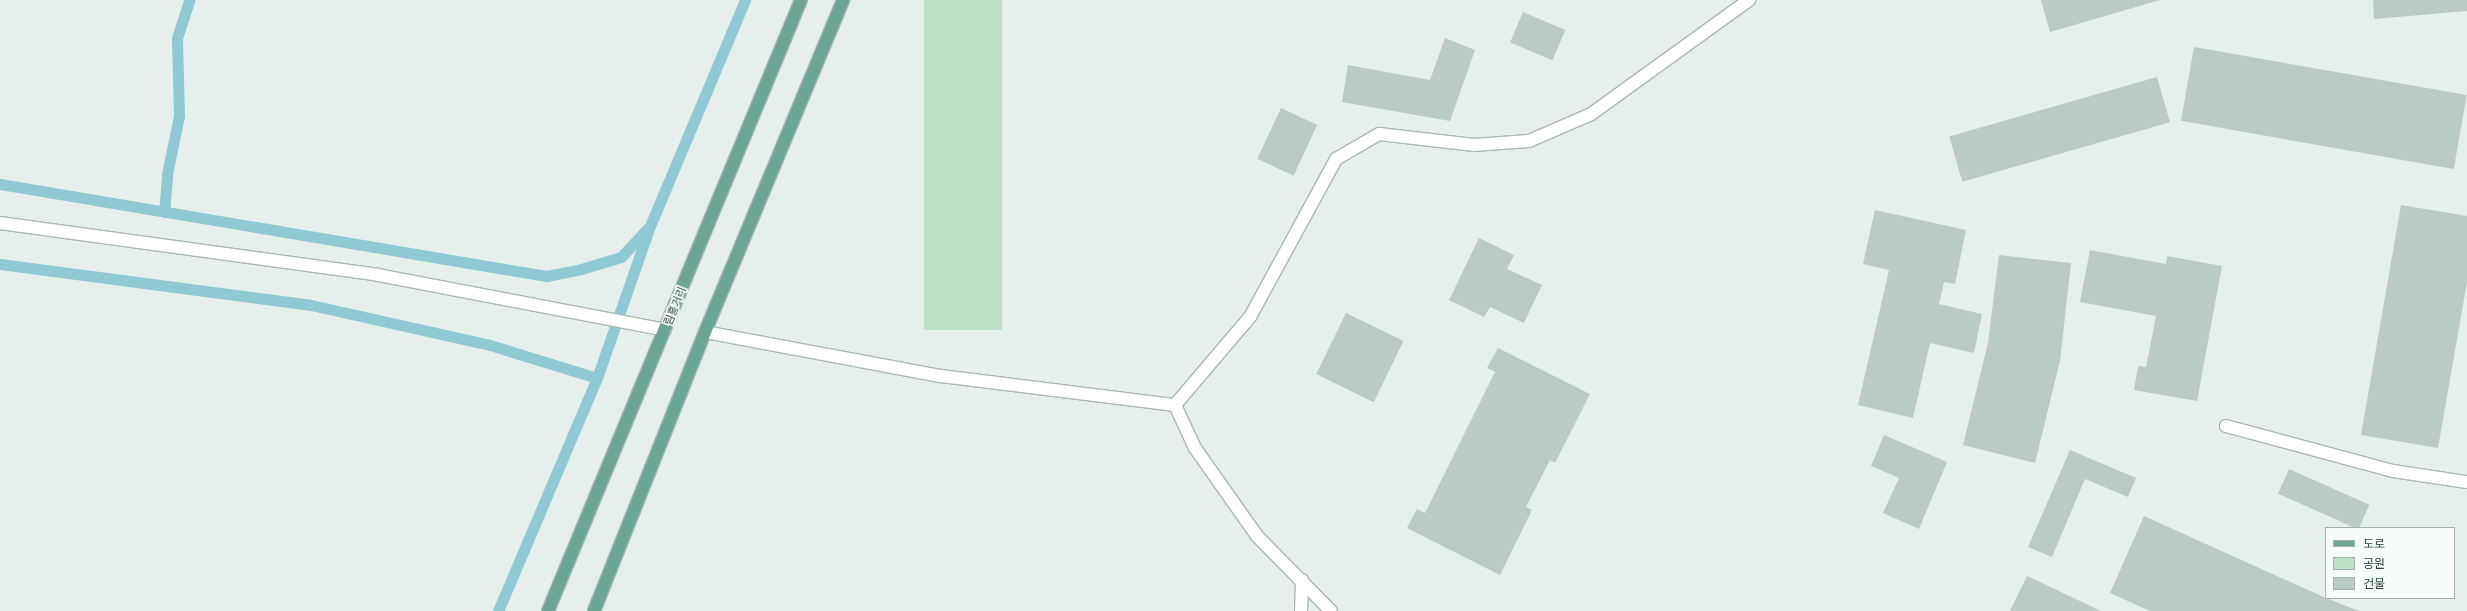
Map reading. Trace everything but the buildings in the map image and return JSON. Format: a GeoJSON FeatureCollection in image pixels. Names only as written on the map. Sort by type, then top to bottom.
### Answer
{"type":"FeatureCollection","features":[{"type":"Feature","properties":{"kind":"main road","name":"림흥거리"},"geometry":{"type":"LineString","coordinates":[[548,611],[801,0]]}},
{"type":"Feature","properties":{"kind":"main road"},"geometry":{"type":"LineString","coordinates":[[594,611],[705,332],[843,0]]}},
{"type":"Feature","properties":{"kind":"street"},"geometry":{"type":"LineString","coordinates":[[1175,405],[1250,317],[1336,159],[1379,134],[1474,144],[1529,141],[1591,114],[1749,0]]}},
{"type":"Feature","properties":{"kind":"street"},"geometry":{"type":"LineString","coordinates":[[0,223],[378,275],[665,330]]}},
{"type":"Feature","properties":{"kind":"street"},"geometry":{"type":"LineString","coordinates":[[705,332],[941,376],[1175,405]]}},
{"type":"Feature","properties":{"kind":"street"},"geometry":{"type":"LineString","coordinates":[[1175,405],[1196,448],[1257,536],[1331,611]]}},
{"type":"Feature","properties":{"kind":"street"},"geometry":{"type":"LineString","coordinates":[[2226,426],[2393,471],[2467,482]]}},
{"type":"Feature","properties":{"kind":"street"},"geometry":{"type":"LineString","coordinates":[[1301,611],[1302,580]]}},
{"type":"Feature","properties":{"kind":"green space"},"geometry":{"type":"Polygon","coordinates":[[[924,0],[1002,0],[1002,330],[924,330],[924,0]]]}},
{"type":"Feature","properties":{"kind":"waterway"},"geometry":{"type":"LineString","coordinates":[[164,212],[167,174],[179,116],[177,38],[189,0]]}},
{"type":"Feature","properties":{"kind":"waterway"},"geometry":{"type":"LineString","coordinates":[[0,184],[546,276],[581,269],[621,257],[650,226],[745,0]]}},
{"type":"Feature","properties":{"kind":"waterway"},"geometry":{"type":"LineString","coordinates":[[498,611],[597,378],[649,229]]}},
{"type":"Feature","properties":{"kind":"waterway"},"geometry":{"type":"LineString","coordinates":[[0,264],[311,305],[490,345],[597,378]]}}]}
